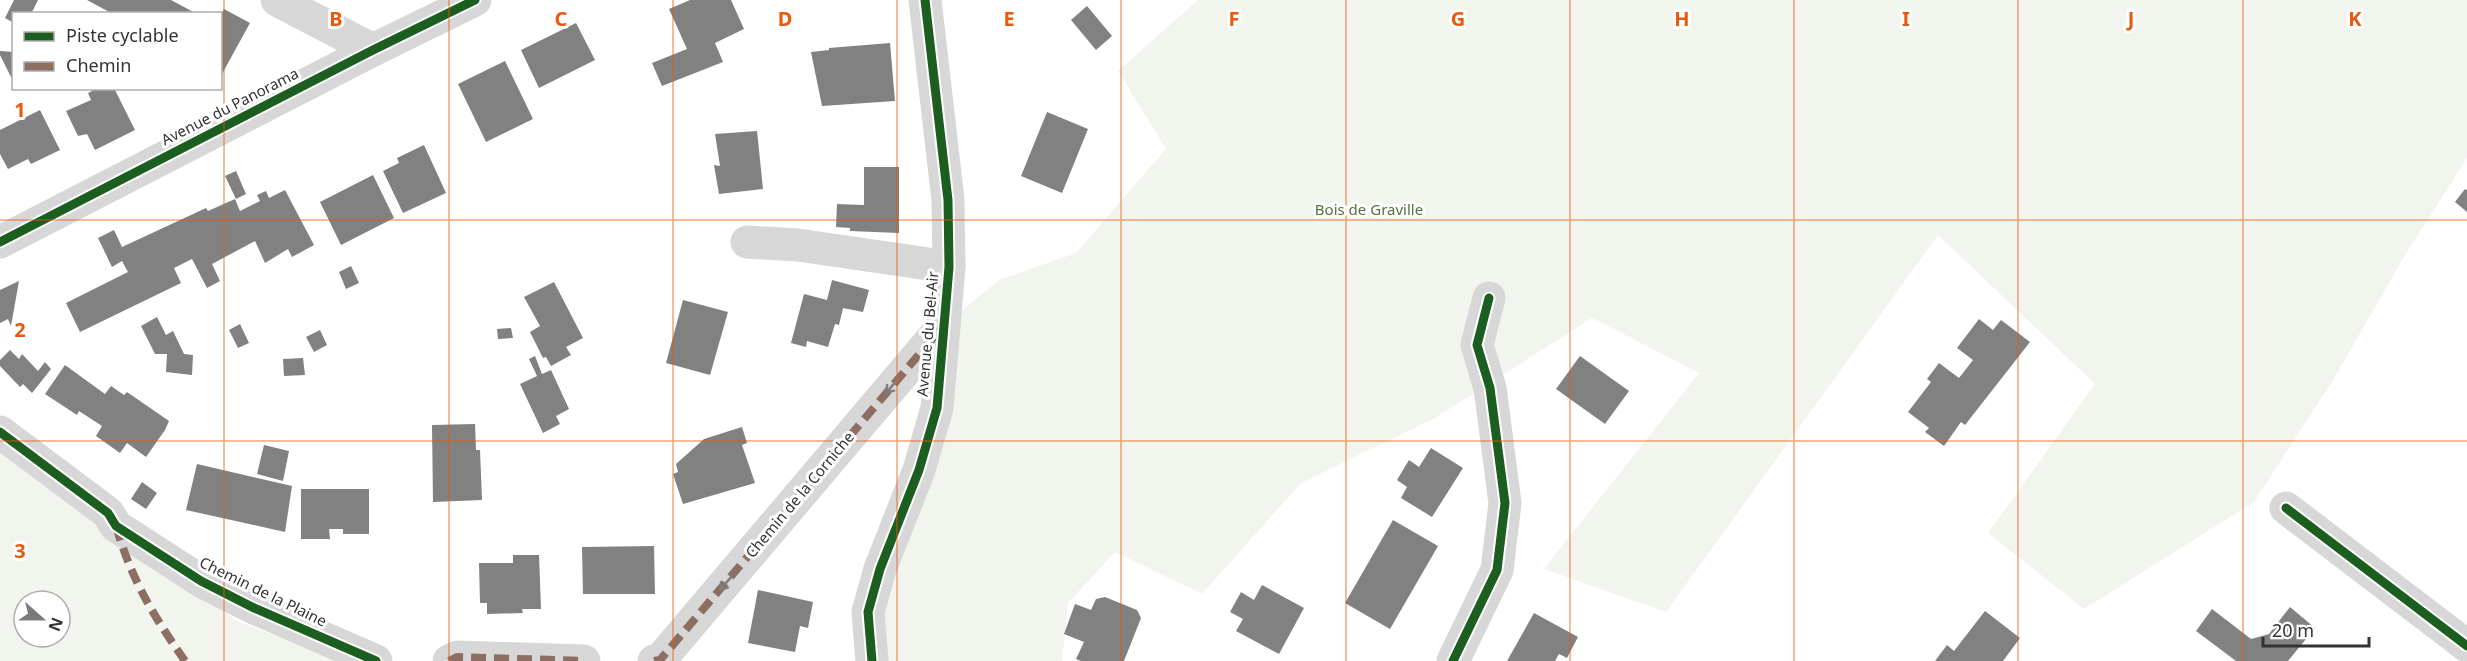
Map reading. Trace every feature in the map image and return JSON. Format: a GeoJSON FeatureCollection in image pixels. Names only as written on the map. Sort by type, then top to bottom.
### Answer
{"type":"FeatureCollection","features":[{"type":"Feature","properties":{"kind":"street"},"geometry":{"type":"LineString","coordinates":[[277,0],[373,50]]}},
{"type":"Feature","properties":{"kind":"street","name":"Avenue du Panorama"},"geometry":{"type":"LineString","coordinates":[[0,242],[475,0]]}},
{"type":"Feature","properties":{"kind":"street","name":"Avenue du Bel-Air"},"geometry":{"type":"LineString","coordinates":[[872,661],[868,612],[880,569],[919,470],[937,408],[949,267],[948,200],[925,0]]}},
{"type":"Feature","properties":{"kind":"street"},"geometry":{"type":"LineString","coordinates":[[747,242],[798,245],[949,267]]}},
{"type":"Feature","properties":{"kind":"street"},"geometry":{"type":"LineString","coordinates":[[1453,661],[1497,570],[1505,503],[1490,388],[1477,345],[1489,298]]}},
{"type":"Feature","properties":{"kind":"street","name":"Chemin de la Corniche"},"geometry":{"type":"LineString","coordinates":[[654,661],[660,660],[944,325]]}},
{"type":"Feature","properties":{"kind":"street","name":"Chemin de la Plaine"},"geometry":{"type":"LineString","coordinates":[[0,432],[108,513],[116,526],[201,581],[263,612],[376,661]]}},
{"type":"Feature","properties":{"kind":"street"},"geometry":{"type":"LineString","coordinates":[[2286,508],[2467,646]]}},
{"type":"Feature","properties":{"kind":"street"},"geometry":{"type":"LineString","coordinates":[[449,661],[457,657],[584,661]]}},
{"type":"Feature","properties":{"kind":"green space","name":"Bois de Graville"},"geometry":{"type":"Polygon","coordinates":[[[1198,0],[2467,0],[2467,158],[2407,252],[2333,380],[2254,502],[2084,609],[1988,533],[2095,384],[1938,235],[1666,612],[1544,569],[1699,373],[1592,318],[1435,418],[1301,483],[1202,594],[1115,552],[1068,603],[1062,661],[872,661],[944,325],[999,280],[1076,253],[1166,149],[1118,71],[1198,0]]]}},
{"type":"Feature","properties":{"kind":"green space"},"geometry":{"type":"Polygon","coordinates":[[[0,446],[237,621],[343,661],[0,661],[0,446]]]}},
{"type":"Feature","properties":{"kind":"building"},"geometry":{"type":"Polygon","coordinates":[[[14,0],[38,0],[32,12],[12,12],[12,22],[5,18],[14,0]]]}},
{"type":"Feature","properties":{"kind":"building"},"geometry":{"type":"Polygon","coordinates":[[[87,0],[171,0],[193,12],[109,12],[87,0]]]}},
{"type":"Feature","properties":{"kind":"building"},"geometry":{"type":"Polygon","coordinates":[[[690,0],[731,0],[744,29],[715,43],[723,62],[662,86],[652,63],[687,49],[669,9],[690,0]]]}},
{"type":"Feature","properties":{"kind":"building"},"geometry":{"type":"Polygon","coordinates":[[[1087,6],[1112,36],[1096,50],[1071,20],[1087,6]]]}},
{"type":"Feature","properties":{"kind":"building"},"geometry":{"type":"Polygon","coordinates":[[[224,9],[250,23],[222,74],[222,12],[224,9]]]}},
{"type":"Feature","properties":{"kind":"building"},"geometry":{"type":"Polygon","coordinates":[[[576,23],[595,60],[539,88],[521,50],[576,23]]]}},
{"type":"Feature","properties":{"kind":"building"},"geometry":{"type":"Polygon","coordinates":[[[890,43],[895,101],[822,106],[811,52],[829,50],[829,48],[890,43]]]}},
{"type":"Feature","properties":{"kind":"building"},"geometry":{"type":"Polygon","coordinates":[[[0,51],[12,52],[12,79],[0,51]]]}},
{"type":"Feature","properties":{"kind":"building"},"geometry":{"type":"Polygon","coordinates":[[[505,61],[533,119],[486,142],[458,84],[505,61]]]}},
{"type":"Feature","properties":{"kind":"building"},"geometry":{"type":"Polygon","coordinates":[[[94,90],[115,90],[135,130],[95,150],[87,134],[78,136],[66,111],[91,100],[88,93],[94,90]]]}},
{"type":"Feature","properties":{"kind":"building"},"geometry":{"type":"Polygon","coordinates":[[[40,110],[60,150],[31,164],[28,159],[8,169],[0,154],[0,130],[40,110]]]}},
{"type":"Feature","properties":{"kind":"building"},"geometry":{"type":"Polygon","coordinates":[[[1047,112],[1088,129],[1062,193],[1021,176],[1047,112]]]}},
{"type":"Feature","properties":{"kind":"building"},"geometry":{"type":"Polygon","coordinates":[[[757,131],[763,189],[719,194],[714,165],[720,166],[715,134],[757,131]]]}},
{"type":"Feature","properties":{"kind":"building"},"geometry":{"type":"Polygon","coordinates":[[[424,145],[446,193],[403,213],[383,171],[399,163],[397,158],[424,145]]]}},
{"type":"Feature","properties":{"kind":"building"},"geometry":{"type":"Polygon","coordinates":[[[864,167],[899,167],[899,233],[850,231],[850,228],[836,227],[837,204],[864,205],[864,167]]]}},
{"type":"Feature","properties":{"kind":"building"},"geometry":{"type":"Polygon","coordinates":[[[236,171],[246,194],[236,199],[225,176],[236,171]]]}},
{"type":"Feature","properties":{"kind":"building"},"geometry":{"type":"Polygon","coordinates":[[[373,175],[394,218],[341,245],[320,202],[373,175]]]}},
{"type":"Feature","properties":{"kind":"building"},"geometry":{"type":"Polygon","coordinates":[[[2465,189],[2467,190],[2467,212],[2455,202],[2465,189]]]}},
{"type":"Feature","properties":{"kind":"building"},"geometry":{"type":"Polygon","coordinates":[[[285,190],[314,245],[292,257],[288,249],[265,263],[255,241],[212,264],[220,281],[207,288],[192,259],[174,268],[181,283],[80,332],[66,303],[128,272],[122,261],[112,267],[98,238],[114,230],[122,247],[206,208],[208,211],[235,199],[240,211],[260,201],[257,195],[266,191],[269,198],[285,190]]]}},
{"type":"Feature","properties":{"kind":"building"},"geometry":{"type":"Polygon","coordinates":[[[351,266],[359,283],[346,289],[339,272],[351,266]]]}},
{"type":"Feature","properties":{"kind":"building"},"geometry":{"type":"Polygon","coordinates":[[[832,280],[869,290],[863,312],[843,308],[839,325],[835,324],[828,347],[807,341],[806,347],[791,343],[804,294],[827,300],[832,280]]]}},
{"type":"Feature","properties":{"kind":"building"},"geometry":{"type":"Polygon","coordinates":[[[19,281],[11,326],[8,319],[0,323],[0,290],[19,281]]]}},
{"type":"Feature","properties":{"kind":"building"},"geometry":{"type":"Polygon","coordinates":[[[554,282],[583,338],[566,347],[571,355],[551,366],[546,357],[543,358],[530,332],[540,326],[524,297],[554,282]]]}},
{"type":"Feature","properties":{"kind":"building"},"geometry":{"type":"Polygon","coordinates":[[[683,300],[728,312],[710,375],[666,363],[683,300]]]}},
{"type":"Feature","properties":{"kind":"building"},"geometry":{"type":"Polygon","coordinates":[[[157,317],[166,335],[173,331],[184,354],[193,355],[192,375],[166,372],[167,354],[155,354],[141,326],[157,317]]]}},
{"type":"Feature","properties":{"kind":"building"},"geometry":{"type":"Polygon","coordinates":[[[1979,319],[1993,330],[2001,320],[2030,342],[1965,425],[1961,422],[1944,446],[1925,432],[1929,428],[1908,412],[1931,382],[1927,379],[1939,363],[1959,378],[1973,360],[1957,348],[1979,319]]]}},
{"type":"Feature","properties":{"kind":"building"},"geometry":{"type":"Polygon","coordinates":[[[240,324],[249,343],[238,348],[229,330],[240,324]]]}},
{"type":"Feature","properties":{"kind":"building"},"geometry":{"type":"Polygon","coordinates":[[[511,328],[513,338],[498,339],[497,329],[511,328]]]}},
{"type":"Feature","properties":{"kind":"building"},"geometry":{"type":"Polygon","coordinates":[[[320,330],[327,345],[314,352],[306,337],[320,330]]]}},
{"type":"Feature","properties":{"kind":"building"},"geometry":{"type":"Polygon","coordinates":[[[10,350],[19,359],[22,354],[38,371],[45,362],[51,369],[32,393],[23,384],[20,387],[0,366],[0,360],[10,350]]]}},
{"type":"Feature","properties":{"kind":"building"},"geometry":{"type":"Polygon","coordinates":[[[535,356],[542,374],[551,370],[569,409],[556,416],[560,424],[543,433],[520,384],[537,376],[529,359],[535,356]]]}},
{"type":"Feature","properties":{"kind":"building"},"geometry":{"type":"Polygon","coordinates":[[[1580,356],[1629,391],[1605,424],[1556,389],[1580,356]]]}},
{"type":"Feature","properties":{"kind":"building"},"geometry":{"type":"Polygon","coordinates":[[[303,358],[305,375],[284,376],[283,359],[303,358]]]}},
{"type":"Feature","properties":{"kind":"building"},"geometry":{"type":"Polygon","coordinates":[[[65,365],[105,394],[111,386],[124,395],[127,392],[169,421],[146,457],[127,443],[120,453],[96,436],[102,426],[79,411],[77,415],[45,394],[65,365]]]}},
{"type":"Feature","properties":{"kind":"building"},"geometry":{"type":"Polygon","coordinates":[[[475,424],[476,450],[480,450],[482,500],[433,502],[432,425],[475,424]]]}},
{"type":"Feature","properties":{"kind":"building"},"geometry":{"type":"Polygon","coordinates":[[[742,427],[747,443],[742,445],[755,483],[683,504],[673,474],[678,472],[676,464],[704,439],[742,427]]]}},
{"type":"Feature","properties":{"kind":"building"},"geometry":{"type":"Polygon","coordinates":[[[264,445],[289,451],[283,481],[257,474],[264,445]]]}},
{"type":"Feature","properties":{"kind":"building"},"geometry":{"type":"Polygon","coordinates":[[[1431,448],[1463,468],[1432,517],[1401,498],[1407,487],[1397,480],[1409,460],[1419,467],[1431,448]]]}},
{"type":"Feature","properties":{"kind":"building"},"geometry":{"type":"Polygon","coordinates":[[[197,464],[292,486],[285,532],[186,510],[197,464]]]}},
{"type":"Feature","properties":{"kind":"building"},"geometry":{"type":"Polygon","coordinates":[[[142,482],[157,493],[146,509],[131,499],[142,482]]]}},
{"type":"Feature","properties":{"kind":"building"},"geometry":{"type":"Polygon","coordinates":[[[301,489],[369,489],[369,534],[343,534],[343,529],[329,529],[330,539],[301,539],[301,489]]]}},
{"type":"Feature","properties":{"kind":"building"},"geometry":{"type":"Polygon","coordinates":[[[1393,520],[1438,546],[1390,629],[1345,603],[1393,520]]]}},
{"type":"Feature","properties":{"kind":"building"},"geometry":{"type":"Polygon","coordinates":[[[654,546],[655,594],[583,594],[582,547],[654,546]]]}},
{"type":"Feature","properties":{"kind":"building"},"geometry":{"type":"Polygon","coordinates":[[[513,555],[539,555],[541,609],[522,609],[523,613],[487,614],[487,603],[480,603],[479,563],[513,563],[513,555]]]}},
{"type":"Feature","properties":{"kind":"building"},"geometry":{"type":"Polygon","coordinates":[[[1262,585],[1304,608],[1279,654],[1236,631],[1243,619],[1230,612],[1241,592],[1254,600],[1262,585]]]}},
{"type":"Feature","properties":{"kind":"building"},"geometry":{"type":"Polygon","coordinates":[[[758,590],[813,602],[808,628],[800,626],[795,652],[748,643],[758,590]]]}},
{"type":"Feature","properties":{"kind":"building"},"geometry":{"type":"Polygon","coordinates":[[[1105,597],[1137,610],[1141,618],[1124,661],[1076,659],[1084,642],[1064,634],[1075,604],[1091,610],[1096,599],[1105,597]]]}},
{"type":"Feature","properties":{"kind":"building"},"geometry":{"type":"Polygon","coordinates":[[[2290,607],[2315,628],[2288,661],[2236,661],[2196,631],[2212,609],[2251,639],[2269,634],[2290,607]]]}},
{"type":"Feature","properties":{"kind":"building"},"geometry":{"type":"Polygon","coordinates":[[[1985,611],[2020,638],[2003,661],[1935,661],[1947,645],[1954,651],[1985,611]]]}},
{"type":"Feature","properties":{"kind":"building"},"geometry":{"type":"Polygon","coordinates":[[[1534,613],[1578,637],[1567,658],[1559,654],[1555,661],[1507,661],[1534,613]]]}},
{"type":"Feature","properties":{"kind":"marked path"},"geometry":{"type":"LineString","coordinates":[[654,661],[660,660],[944,325]]}},
{"type":"Feature","properties":{"kind":"marked path"},"geometry":{"type":"LineString","coordinates":[[116,526],[129,564],[144,597],[185,661]]}},
{"type":"Feature","properties":{"kind":"marked path"},"geometry":{"type":"LineString","coordinates":[[449,661],[457,657],[584,661]]}},
{"type":"Feature","properties":{"kind":"cycle path"},"geometry":{"type":"LineString","coordinates":[[0,242],[475,0]]}},
{"type":"Feature","properties":{"kind":"cycle path"},"geometry":{"type":"LineString","coordinates":[[872,661],[868,612],[880,569],[919,470],[937,408],[949,267],[948,200],[925,0]]}},
{"type":"Feature","properties":{"kind":"cycle path"},"geometry":{"type":"LineString","coordinates":[[1453,661],[1497,570],[1505,503],[1490,388],[1477,345],[1489,298]]}},
{"type":"Feature","properties":{"kind":"cycle path"},"geometry":{"type":"LineString","coordinates":[[0,432],[108,513],[116,526],[201,581],[252,607],[376,661]]}},
{"type":"Feature","properties":{"kind":"cycle path"},"geometry":{"type":"LineString","coordinates":[[2286,508],[2467,646]]}}]}
